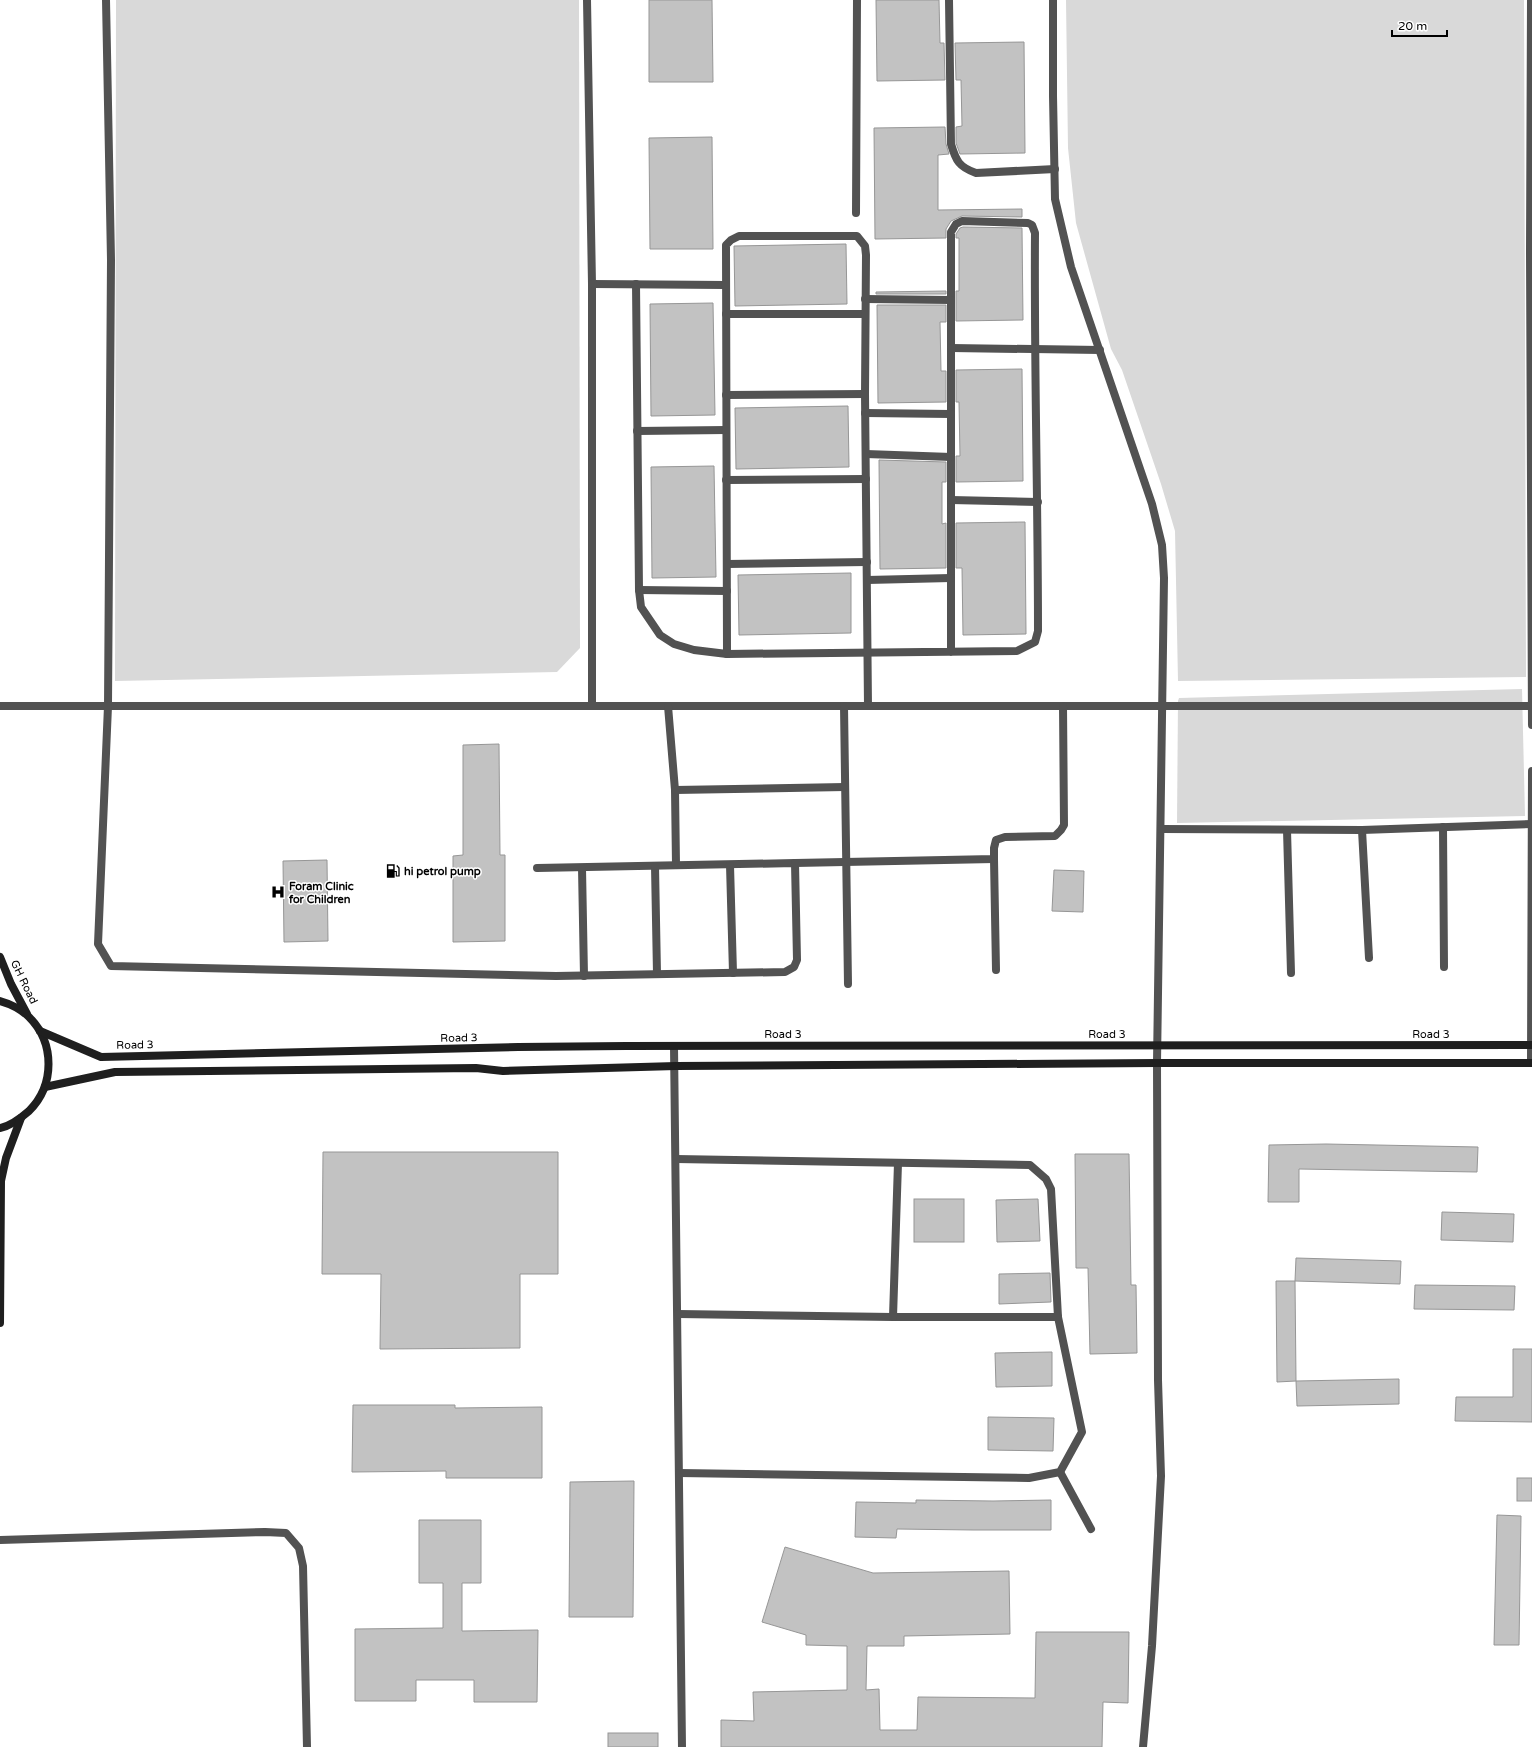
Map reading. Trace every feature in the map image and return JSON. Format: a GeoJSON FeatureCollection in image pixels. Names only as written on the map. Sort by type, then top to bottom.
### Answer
{"type":"FeatureCollection","features":[{"type":"Feature","properties":{"kind":"street"},"geometry":{"type":"LineString","coordinates":[[106,0],[111,260],[108,706],[98,944],[111,966],[584,976],[785,972],[794,967],[796,960],[795,863]]}},
{"type":"Feature","properties":{"kind":"street"},"geometry":{"type":"LineString","coordinates":[[587,0],[592,284],[592,706]]}},
{"type":"Feature","properties":{"kind":"street"},"geometry":{"type":"LineString","coordinates":[[856,213],[857,0]]}},
{"type":"Feature","properties":{"kind":"street"},"geometry":{"type":"LineString","coordinates":[[949,0],[951,144],[956,159],[965,170],[976,173],[1055,169]]}},
{"type":"Feature","properties":{"kind":"street"},"geometry":{"type":"LineString","coordinates":[[1053,0],[1055,200],[1071,267],[1152,504],[1162,545],[1164,578],[1157,1045],[1158,1380],[1161,1476],[1152,1646],[1143,1747]]}},
{"type":"Feature","properties":{"kind":"street"},"geometry":{"type":"LineString","coordinates":[[1531,0],[1532,725]]}},
{"type":"Feature","properties":{"kind":"street"},"geometry":{"type":"LineString","coordinates":[[636,284],[639,590],[641,607],[660,635],[674,644],[694,650],[727,654],[868,652],[951,652],[1017,651],[1035,642],[1038,631],[1038,502],[1034,348],[1035,233],[1032,225],[1028,222],[962,221],[956,224],[951,232],[951,652]]}},
{"type":"Feature","properties":{"kind":"street"},"geometry":{"type":"LineString","coordinates":[[727,654],[726,245],[731,240],[739,236],[857,236],[865,246],[864,394],[866,454],[868,706]]}},
{"type":"Feature","properties":{"kind":"street"},"geometry":{"type":"LineString","coordinates":[[592,284],[726,285]]}},
{"type":"Feature","properties":{"kind":"street"},"geometry":{"type":"LineString","coordinates":[[865,299],[951,300]]}},
{"type":"Feature","properties":{"kind":"street"},"geometry":{"type":"LineString","coordinates":[[726,314],[865,314]]}},
{"type":"Feature","properties":{"kind":"street"},"geometry":{"type":"LineString","coordinates":[[952,348],[1100,350]]}},
{"type":"Feature","properties":{"kind":"street"},"geometry":{"type":"LineString","coordinates":[[726,395],[864,394]]}},
{"type":"Feature","properties":{"kind":"street"},"geometry":{"type":"LineString","coordinates":[[865,413],[951,414]]}},
{"type":"Feature","properties":{"kind":"street"},"geometry":{"type":"LineString","coordinates":[[637,431],[726,430]]}},
{"type":"Feature","properties":{"kind":"street"},"geometry":{"type":"LineString","coordinates":[[866,454],[951,457]]}},
{"type":"Feature","properties":{"kind":"street"},"geometry":{"type":"LineString","coordinates":[[726,480],[866,478]]}},
{"type":"Feature","properties":{"kind":"street"},"geometry":{"type":"LineString","coordinates":[[951,500],[1038,502]]}},
{"type":"Feature","properties":{"kind":"street"},"geometry":{"type":"LineString","coordinates":[[727,564],[867,562]]}},
{"type":"Feature","properties":{"kind":"street"},"geometry":{"type":"LineString","coordinates":[[867,580],[951,578]]}},
{"type":"Feature","properties":{"kind":"street"},"geometry":{"type":"LineString","coordinates":[[639,590],[727,591]]}},
{"type":"Feature","properties":{"kind":"street"},"geometry":{"type":"LineString","coordinates":[[0,706],[1532,706]]}},
{"type":"Feature","properties":{"kind":"street"},"geometry":{"type":"LineString","coordinates":[[668,706],[675,790],[676,866]]}},
{"type":"Feature","properties":{"kind":"street"},"geometry":{"type":"LineString","coordinates":[[844,706],[848,984]]}},
{"type":"Feature","properties":{"kind":"street"},"geometry":{"type":"LineString","coordinates":[[996,970],[994,848],[996,840],[1005,837],[1055,836],[1064,825],[1063,706]]}},
{"type":"Feature","properties":{"kind":"street"},"geometry":{"type":"LineString","coordinates":[[45,1087],[114,1072],[476,1068],[503,1071],[676,1066],[1157,1063],[1531,1063],[1532,770]]}},
{"type":"Feature","properties":{"kind":"street"},"geometry":{"type":"LineString","coordinates":[[675,790],[845,787]]}},
{"type":"Feature","properties":{"kind":"street"},"geometry":{"type":"LineString","coordinates":[[1161,829],[1362,830],[1532,824]]}},
{"type":"Feature","properties":{"kind":"street"},"geometry":{"type":"LineString","coordinates":[[1443,827],[1444,967]]}},
{"type":"Feature","properties":{"kind":"street"},"geometry":{"type":"LineString","coordinates":[[1287,830],[1291,973]]}},
{"type":"Feature","properties":{"kind":"street"},"geometry":{"type":"LineString","coordinates":[[1362,830],[1369,958]]}},
{"type":"Feature","properties":{"kind":"street"},"geometry":{"type":"LineString","coordinates":[[538,868],[994,859]]}},
{"type":"Feature","properties":{"kind":"street"},"geometry":{"type":"LineString","coordinates":[[730,865],[733,973]]}},
{"type":"Feature","properties":{"kind":"street"},"geometry":{"type":"LineString","coordinates":[[655,866],[657,974]]}},
{"type":"Feature","properties":{"kind":"street"},"geometry":{"type":"LineString","coordinates":[[582,868],[584,976]]}},
{"type":"Feature","properties":{"kind":"street","name":"GH Road"},"geometry":{"type":"LineString","coordinates":[[0,957],[29,1016]]}},
{"type":"Feature","properties":{"kind":"street"},"geometry":{"type":"LineString","coordinates":[[0,1001],[13,1005],[29,1016],[40,1031],[48,1049],[49,1068],[45,1087],[36,1104],[21,1118],[0,1128]]}},
{"type":"Feature","properties":{"kind":"street","name":"Road 3"},"geometry":{"type":"LineString","coordinates":[[40,1031],[101,1057],[518,1047],[1531,1045]]}},
{"type":"Feature","properties":{"kind":"street"},"geometry":{"type":"LineString","coordinates":[[674,1046],[676,1066],[682,1747]]}},
{"type":"Feature","properties":{"kind":"street"},"geometry":{"type":"LineString","coordinates":[[0,1323],[1,1181],[6,1158],[21,1118]]}},
{"type":"Feature","properties":{"kind":"street"},"geometry":{"type":"LineString","coordinates":[[676,1159],[1030,1165],[1039,1171],[1046,1179],[1051,1189],[1058,1317],[1082,1432],[1060,1472]]}},
{"type":"Feature","properties":{"kind":"street"},"geometry":{"type":"LineString","coordinates":[[893,1317],[898,1163]]}},
{"type":"Feature","properties":{"kind":"street"},"geometry":{"type":"LineString","coordinates":[[678,1314],[893,1317],[1058,1317]]}},
{"type":"Feature","properties":{"kind":"street"},"geometry":{"type":"LineString","coordinates":[[679,1473],[1029,1478],[1060,1472]]}},
{"type":"Feature","properties":{"kind":"street"},"geometry":{"type":"LineString","coordinates":[[1060,1472],[1091,1529]]}},
{"type":"Feature","properties":{"kind":"street"},"geometry":{"type":"LineString","coordinates":[[0,1540],[265,1532],[286,1533],[299,1548],[303,1566],[307,1747]]}},
{"type":"Feature","properties":{"kind":"shaded area"},"geometry":{"type":"Polygon","coordinates":[[[116,0],[579,0],[580,648],[557,672],[115,681],[116,0]]]}},
{"type":"Feature","properties":{"kind":"shaded area"},"geometry":{"type":"Polygon","coordinates":[[[1066,0],[1524,0],[1526,677],[1178,681],[1175,531],[1161,484],[1122,370],[1111,349],[1076,223],[1068,148],[1066,0]]]}},
{"type":"Feature","properties":{"kind":"shaded area"},"geometry":{"type":"Polygon","coordinates":[[[1522,689],[1525,816],[1177,823],[1179,698],[1522,689]]]}},
{"type":"Feature","properties":{"kind":"building"},"geometry":{"type":"Polygon","coordinates":[[[649,0],[712,0],[713,82],[649,82],[649,0]]]}},
{"type":"Feature","properties":{"kind":"building"},"geometry":{"type":"Polygon","coordinates":[[[876,0],[939,0],[940,43],[944,43],[945,80],[877,81],[876,0]]]}},
{"type":"Feature","properties":{"kind":"building"},"geometry":{"type":"Polygon","coordinates":[[[1024,42],[1025,153],[960,154],[956,143],[956,127],[962,126],[961,80],[956,80],[955,43],[1024,42]]]}},
{"type":"Feature","properties":{"kind":"building"},"geometry":{"type":"Polygon","coordinates":[[[945,127],[946,144],[949,154],[938,155],[938,210],[1022,209],[1022,217],[962,216],[951,221],[946,229],[946,238],[875,239],[874,128],[945,127]]]}},
{"type":"Feature","properties":{"kind":"building"},"geometry":{"type":"Polygon","coordinates":[[[712,137],[713,249],[650,249],[649,138],[712,137]]]}},
{"type":"Feature","properties":{"kind":"building"},"geometry":{"type":"Polygon","coordinates":[[[960,228],[1022,228],[1023,320],[956,321],[956,291],[959,291],[959,238],[956,238],[956,234],[960,228]]]}},
{"type":"Feature","properties":{"kind":"building"},"geometry":{"type":"Polygon","coordinates":[[[846,244],[847,304],[735,306],[734,246],[846,244]]]}},
{"type":"Feature","properties":{"kind":"building"},"geometry":{"type":"Polygon","coordinates":[[[946,291],[946,294],[876,294],[876,292],[946,291]]]}},
{"type":"Feature","properties":{"kind":"building"},"geometry":{"type":"Polygon","coordinates":[[[713,303],[715,415],[651,416],[650,304],[713,303]]]}},
{"type":"Feature","properties":{"kind":"building"},"geometry":{"type":"Polygon","coordinates":[[[877,305],[946,305],[946,322],[940,322],[941,371],[946,371],[946,402],[878,403],[877,305]]]}},
{"type":"Feature","properties":{"kind":"building"},"geometry":{"type":"Polygon","coordinates":[[[1022,369],[1023,481],[956,482],[956,456],[960,456],[959,402],[956,402],[956,370],[1022,369]]]}},
{"type":"Feature","properties":{"kind":"building"},"geometry":{"type":"Polygon","coordinates":[[[848,406],[849,467],[736,469],[735,408],[848,406]]]}},
{"type":"Feature","properties":{"kind":"building"},"geometry":{"type":"Polygon","coordinates":[[[879,460],[946,462],[946,482],[942,482],[942,524],[946,523],[946,568],[880,569],[879,460]]]}},
{"type":"Feature","properties":{"kind":"building"},"geometry":{"type":"Polygon","coordinates":[[[714,466],[716,577],[652,578],[651,467],[714,466]]]}},
{"type":"Feature","properties":{"kind":"building"},"geometry":{"type":"Polygon","coordinates":[[[1025,522],[1026,634],[963,635],[962,568],[956,568],[956,523],[1025,522]]]}},
{"type":"Feature","properties":{"kind":"building"},"geometry":{"type":"Polygon","coordinates":[[[851,573],[851,633],[739,635],[738,575],[851,573]]]}},
{"type":"Feature","properties":{"kind":"building"},"geometry":{"type":"Polygon","coordinates":[[[499,744],[500,855],[505,855],[505,941],[453,942],[453,856],[463,855],[463,745],[499,744]]]}},
{"type":"Feature","properties":{"kind":"building"},"geometry":{"type":"Polygon","coordinates":[[[327,860],[328,941],[284,942],[283,861],[327,860]]]}},
{"type":"Feature","properties":{"kind":"building"},"geometry":{"type":"Polygon","coordinates":[[[1054,870],[1084,871],[1083,912],[1052,911],[1054,870]]]}},
{"type":"Feature","properties":{"kind":"building"},"geometry":{"type":"Polygon","coordinates":[[[1326,1144],[1478,1147],[1477,1172],[1299,1169],[1299,1202],[1268,1202],[1269,1145],[1326,1144]]]}},
{"type":"Feature","properties":{"kind":"building"},"geometry":{"type":"Polygon","coordinates":[[[323,1152],[558,1152],[558,1274],[520,1274],[520,1348],[380,1349],[381,1274],[322,1274],[323,1152]]]}},
{"type":"Feature","properties":{"kind":"building"},"geometry":{"type":"Polygon","coordinates":[[[1075,1154],[1129,1154],[1131,1285],[1136,1285],[1137,1353],[1090,1354],[1088,1268],[1076,1268],[1075,1154]]]}},
{"type":"Feature","properties":{"kind":"building"},"geometry":{"type":"Polygon","coordinates":[[[914,1199],[964,1199],[964,1242],[914,1242],[914,1199]]]}},
{"type":"Feature","properties":{"kind":"building"},"geometry":{"type":"Polygon","coordinates":[[[1038,1199],[1040,1241],[997,1242],[996,1200],[1038,1199]]]}},
{"type":"Feature","properties":{"kind":"building"},"geometry":{"type":"Polygon","coordinates":[[[1442,1212],[1514,1214],[1513,1242],[1441,1240],[1442,1212]]]}},
{"type":"Feature","properties":{"kind":"building"},"geometry":{"type":"Polygon","coordinates":[[[1296,1258],[1401,1261],[1400,1284],[1295,1281],[1296,1258]]]}},
{"type":"Feature","properties":{"kind":"building"},"geometry":{"type":"Polygon","coordinates":[[[1050,1273],[1051,1302],[999,1304],[999,1274],[1050,1273]]]}},
{"type":"Feature","properties":{"kind":"building"},"geometry":{"type":"Polygon","coordinates":[[[1276,1281],[1295,1281],[1296,1381],[1277,1382],[1276,1281]]]}},
{"type":"Feature","properties":{"kind":"building"},"geometry":{"type":"Polygon","coordinates":[[[1415,1285],[1515,1286],[1514,1310],[1414,1309],[1415,1285]]]}},
{"type":"Feature","properties":{"kind":"building"},"geometry":{"type":"Polygon","coordinates":[[[1513,1349],[1532,1349],[1532,1422],[1455,1421],[1456,1397],[1513,1397],[1513,1349]]]}},
{"type":"Feature","properties":{"kind":"building"},"geometry":{"type":"Polygon","coordinates":[[[1052,1352],[1052,1386],[996,1387],[995,1353],[1052,1352]]]}},
{"type":"Feature","properties":{"kind":"building"},"geometry":{"type":"Polygon","coordinates":[[[1399,1379],[1399,1404],[1297,1406],[1296,1381],[1399,1379]]]}},
{"type":"Feature","properties":{"kind":"building"},"geometry":{"type":"Polygon","coordinates":[[[353,1405],[455,1405],[455,1408],[542,1407],[542,1478],[446,1478],[446,1471],[352,1472],[353,1405]]]}},
{"type":"Feature","properties":{"kind":"building"},"geometry":{"type":"Polygon","coordinates":[[[988,1417],[1054,1418],[1053,1451],[988,1450],[988,1417]]]}},
{"type":"Feature","properties":{"kind":"building"},"geometry":{"type":"Polygon","coordinates":[[[1517,1478],[1532,1478],[1532,1501],[1517,1501],[1517,1478]]]}},
{"type":"Feature","properties":{"kind":"building"},"geometry":{"type":"Polygon","coordinates":[[[634,1481],[633,1617],[569,1617],[570,1482],[634,1481]]]}},
{"type":"Feature","properties":{"kind":"building"},"geometry":{"type":"Polygon","coordinates":[[[916,1500],[1051,1500],[1051,1530],[897,1529],[896,1538],[855,1537],[856,1502],[916,1503],[916,1500]]]}},
{"type":"Feature","properties":{"kind":"building"},"geometry":{"type":"Polygon","coordinates":[[[1497,1515],[1521,1516],[1519,1645],[1494,1645],[1497,1515]]]}},
{"type":"Feature","properties":{"kind":"building"},"geometry":{"type":"Polygon","coordinates":[[[419,1520],[481,1520],[481,1583],[462,1583],[462,1631],[538,1630],[537,1702],[474,1702],[474,1680],[416,1680],[416,1701],[355,1701],[355,1629],[443,1628],[443,1583],[419,1583],[419,1520]]]}},
{"type":"Feature","properties":{"kind":"building"},"geometry":{"type":"Polygon","coordinates":[[[785,1547],[873,1573],[1009,1571],[1010,1634],[904,1636],[904,1646],[867,1646],[866,1690],[879,1689],[880,1730],[917,1730],[918,1697],[1035,1698],[1036,1632],[1129,1632],[1128,1703],[1103,1702],[1102,1747],[721,1747],[721,1720],[754,1721],[753,1692],[847,1690],[847,1646],[806,1645],[806,1635],[762,1622],[785,1547]]]}},
{"type":"Feature","properties":{"kind":"building"},"geometry":{"type":"Polygon","coordinates":[[[608,1733],[658,1733],[658,1747],[608,1747],[608,1733]]]}},
{"type":"Feature","properties":{"kind":"place","name":"hi petrol pump"},"geometry":{"type":"Point","coordinates":[393,871]}},
{"type":"Feature","properties":{"kind":"place","name":"Foram Clinic for Children"},"geometry":{"type":"Point","coordinates":[278,892]}}]}
